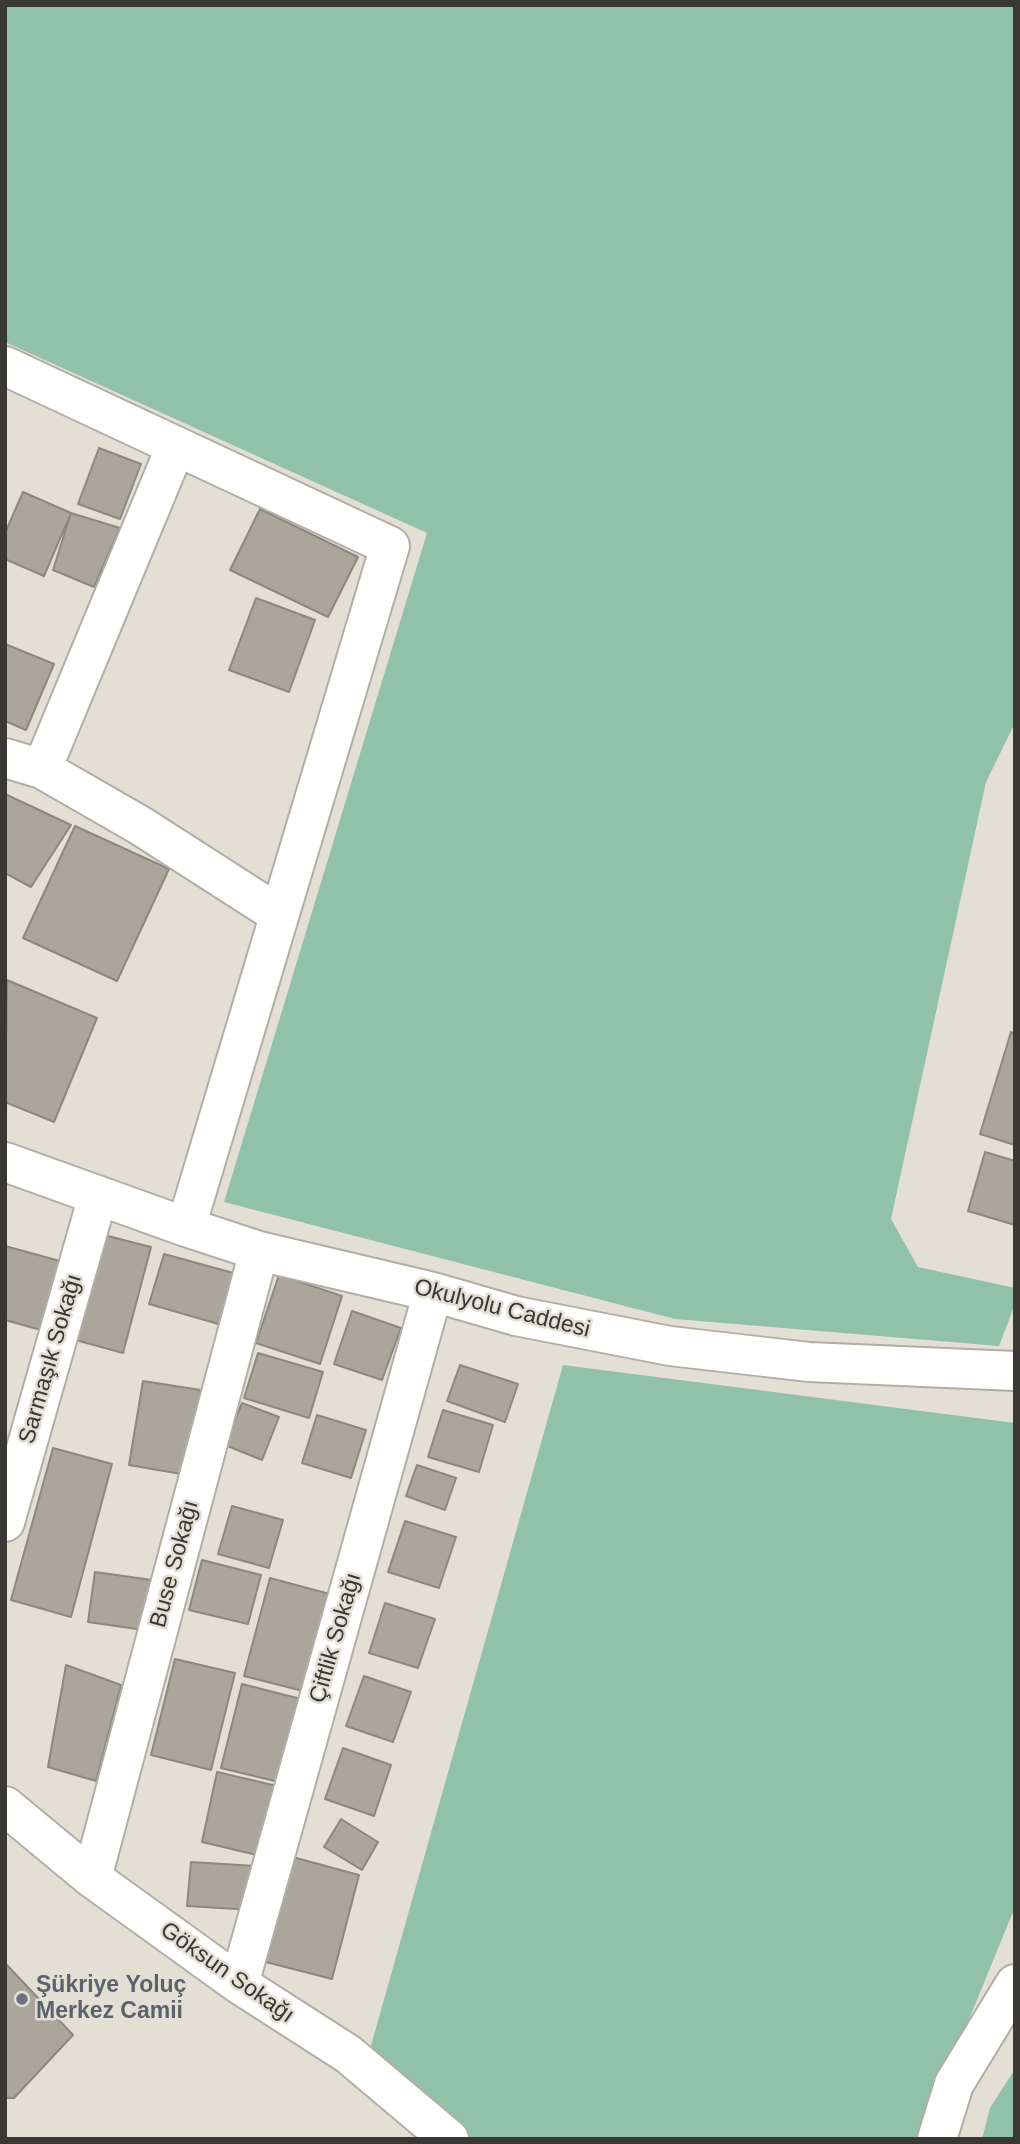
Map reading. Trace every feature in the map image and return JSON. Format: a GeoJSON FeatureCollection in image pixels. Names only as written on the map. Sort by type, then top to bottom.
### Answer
{"type":"FeatureCollection","features":[{"type":"Feature","properties":{"kind":"street"},"geometry":{"type":"LineString","coordinates":[[5,366],[390,546],[186,1227]]}},
{"type":"Feature","properties":{"kind":"street"},"geometry":{"type":"LineString","coordinates":[[43,769],[176,446]]}},
{"type":"Feature","properties":{"kind":"street"},"geometry":{"type":"LineString","coordinates":[[5,758],[43,769],[141,826],[278,915]]}},
{"type":"Feature","properties":{"kind":"street","name":"Okulyolu Caddesi"},"geometry":{"type":"LineString","coordinates":[[5,1161],[259,1251],[433,1292],[516,1316],[670,1346],[809,1362],[1015,1371]]}},
{"type":"Feature","properties":{"kind":"street","name":"Sarmaşık Sokağı"},"geometry":{"type":"LineString","coordinates":[[5,1522],[98,1196]]}},
{"type":"Feature","properties":{"kind":"street","name":"Buse Sokağı"},"geometry":{"type":"LineString","coordinates":[[92,1878],[259,1251]]}},
{"type":"Feature","properties":{"kind":"street","name":"Çiftlik Sokağı"},"geometry":{"type":"LineString","coordinates":[[239,1984],[433,1292]]}},
{"type":"Feature","properties":{"kind":"street","name":"Göksun Sokağı"},"geometry":{"type":"LineString","coordinates":[[5,1806],[92,1878],[239,1984],[348,2054],[449,2139]]}},
{"type":"Feature","properties":{"kind":"street"},"geometry":{"type":"LineString","coordinates":[[937,2139],[954,2084],[1015,1984]]}},
{"type":"Feature","properties":{"kind":"green space"},"geometry":{"type":"Polygon","coordinates":[[[5,5],[1015,5],[1015,723],[986,782],[891,1219],[918,1267],[1015,1288],[1015,1304],[999,1346],[675,1319],[224,1202],[427,533],[5,342],[5,5]]]}},
{"type":"Feature","properties":{"kind":"green space"},"geometry":{"type":"Polygon","coordinates":[[[563,1365],[1015,1423],[1015,1907],[920,2139],[468,2139],[370,2049],[563,1365]]]}},
{"type":"Feature","properties":{"kind":"green space"},"geometry":{"type":"Polygon","coordinates":[[[1015,2069],[1015,2139],[982,2139],[990,2108],[1015,2069]]]}},
{"type":"Feature","properties":{"kind":"building"},"geometry":{"type":"Polygon","coordinates":[[[99,448],[141,464],[120,519],[78,504],[99,448]]]}},
{"type":"Feature","properties":{"kind":"building"},"geometry":{"type":"Polygon","coordinates":[[[23,492],[71,513],[44,576],[5,559],[5,533],[23,492]]]}},
{"type":"Feature","properties":{"kind":"building"},"geometry":{"type":"Polygon","coordinates":[[[260,509],[358,557],[328,617],[230,570],[260,509]]]}},
{"type":"Feature","properties":{"kind":"building"},"geometry":{"type":"Polygon","coordinates":[[[71,513],[120,528],[94,587],[53,570],[71,513]]]}},
{"type":"Feature","properties":{"kind":"building"},"geometry":{"type":"Polygon","coordinates":[[[256,598],[315,620],[289,692],[229,670],[256,598]]]}},
{"type":"Feature","properties":{"kind":"building"},"geometry":{"type":"Polygon","coordinates":[[[5,644],[54,664],[26,730],[5,721],[5,644]]]}},
{"type":"Feature","properties":{"kind":"building"},"geometry":{"type":"Polygon","coordinates":[[[5,794],[71,825],[31,887],[5,873],[5,794]]]}},
{"type":"Feature","properties":{"kind":"building"},"geometry":{"type":"Polygon","coordinates":[[[75,826],[169,869],[117,981],[23,938],[75,826]]]}},
{"type":"Feature","properties":{"kind":"building"},"geometry":{"type":"Polygon","coordinates":[[[7,980],[97,1018],[54,1122],[5,1102],[7,980]]]}},
{"type":"Feature","properties":{"kind":"building"},"geometry":{"type":"Polygon","coordinates":[[[1011,1032],[1015,1034],[1015,1145],[980,1134],[1011,1032]]]}},
{"type":"Feature","properties":{"kind":"building"},"geometry":{"type":"Polygon","coordinates":[[[985,1152],[1015,1161],[1015,1225],[968,1211],[985,1152]]]}},
{"type":"Feature","properties":{"kind":"building"},"geometry":{"type":"Polygon","coordinates":[[[100,1234],[151,1247],[123,1353],[72,1339],[100,1234]]]}},
{"type":"Feature","properties":{"kind":"building"},"geometry":{"type":"Polygon","coordinates":[[[5,1246],[60,1261],[41,1330],[5,1320],[5,1246]]]}},
{"type":"Feature","properties":{"kind":"building"},"geometry":{"type":"Polygon","coordinates":[[[164,1254],[237,1274],[222,1325],[149,1304],[164,1254]]]}},
{"type":"Feature","properties":{"kind":"building"},"geometry":{"type":"Polygon","coordinates":[[[279,1275],[342,1296],[320,1364],[256,1343],[279,1275]]]}},
{"type":"Feature","properties":{"kind":"building"},"geometry":{"type":"Polygon","coordinates":[[[352,1311],[401,1328],[382,1380],[334,1364],[352,1311]]]}},
{"type":"Feature","properties":{"kind":"building"},"geometry":{"type":"Polygon","coordinates":[[[258,1353],[323,1372],[309,1418],[244,1398],[258,1353]]]}},
{"type":"Feature","properties":{"kind":"building"},"geometry":{"type":"Polygon","coordinates":[[[460,1365],[518,1384],[505,1422],[447,1401],[460,1365]]]}},
{"type":"Feature","properties":{"kind":"building"},"geometry":{"type":"Polygon","coordinates":[[[143,1381],[201,1390],[187,1475],[129,1465],[143,1381]]]}},
{"type":"Feature","properties":{"kind":"building"},"geometry":{"type":"Polygon","coordinates":[[[242,1403],[279,1417],[262,1460],[225,1445],[242,1403]]]}},
{"type":"Feature","properties":{"kind":"building"},"geometry":{"type":"Polygon","coordinates":[[[443,1410],[493,1425],[479,1472],[428,1457],[443,1410]]]}},
{"type":"Feature","properties":{"kind":"building"},"geometry":{"type":"Polygon","coordinates":[[[317,1415],[366,1430],[351,1478],[302,1463],[317,1415]]]}},
{"type":"Feature","properties":{"kind":"building"},"geometry":{"type":"Polygon","coordinates":[[[53,1448],[112,1464],[71,1617],[11,1600],[53,1448]]]}},
{"type":"Feature","properties":{"kind":"building"},"geometry":{"type":"Polygon","coordinates":[[[417,1465],[456,1478],[445,1510],[406,1496],[417,1465]]]}},
{"type":"Feature","properties":{"kind":"building"},"geometry":{"type":"Polygon","coordinates":[[[232,1506],[283,1520],[269,1568],[218,1554],[232,1506]]]}},
{"type":"Feature","properties":{"kind":"building"},"geometry":{"type":"Polygon","coordinates":[[[405,1521],[456,1537],[439,1588],[388,1572],[405,1521]]]}},
{"type":"Feature","properties":{"kind":"building"},"geometry":{"type":"Polygon","coordinates":[[[202,1560],[261,1575],[248,1624],[189,1610],[202,1560]]]}},
{"type":"Feature","properties":{"kind":"building"},"geometry":{"type":"Polygon","coordinates":[[[95,1572],[152,1580],[144,1630],[88,1622],[95,1572]]]}},
{"type":"Feature","properties":{"kind":"building"},"geometry":{"type":"Polygon","coordinates":[[[270,1578],[337,1596],[311,1693],[244,1676],[270,1578]]]}},
{"type":"Feature","properties":{"kind":"building"},"geometry":{"type":"Polygon","coordinates":[[[385,1603],[435,1619],[418,1668],[369,1653],[385,1603]]]}},
{"type":"Feature","properties":{"kind":"building"},"geometry":{"type":"Polygon","coordinates":[[[175,1659],[235,1673],[211,1770],[151,1755],[175,1659]]]}},
{"type":"Feature","properties":{"kind":"building"},"geometry":{"type":"Polygon","coordinates":[[[66,1665],[121,1685],[96,1781],[48,1767],[66,1665]]]}},
{"type":"Feature","properties":{"kind":"building"},"geometry":{"type":"Polygon","coordinates":[[[364,1676],[411,1692],[393,1742],[346,1726],[364,1676]]]}},
{"type":"Feature","properties":{"kind":"building"},"geometry":{"type":"Polygon","coordinates":[[[242,1684],[301,1699],[279,1782],[221,1768],[242,1684]]]}},
{"type":"Feature","properties":{"kind":"building"},"geometry":{"type":"Polygon","coordinates":[[[343,1748],[391,1765],[374,1816],[325,1799],[343,1748]]]}},
{"type":"Feature","properties":{"kind":"building"},"geometry":{"type":"Polygon","coordinates":[[[217,1772],[277,1786],[261,1856],[202,1842],[217,1772]]]}},
{"type":"Feature","properties":{"kind":"building"},"geometry":{"type":"Polygon","coordinates":[[[341,1819],[378,1842],[362,1870],[324,1847],[341,1819]]]}},
{"type":"Feature","properties":{"kind":"building"},"geometry":{"type":"Polygon","coordinates":[[[289,1856],[359,1875],[332,1979],[262,1961],[289,1856]]]}},
{"type":"Feature","properties":{"kind":"building"},"geometry":{"type":"Polygon","coordinates":[[[191,1862],[256,1866],[253,1910],[187,1906],[191,1862]]]}},
{"type":"Feature","properties":{"kind":"building","name":"Şükriye Yoluç Merkez Camii"},"geometry":{"type":"Polygon","coordinates":[[[5,1963],[73,2035],[14,2098],[5,2098],[5,1963]]]}},
{"type":"Feature","properties":{"kind":"place","name":"Şükriye Yoluç Merkez Camii"},"geometry":{"type":"Point","coordinates":[22,1999]}}]}
